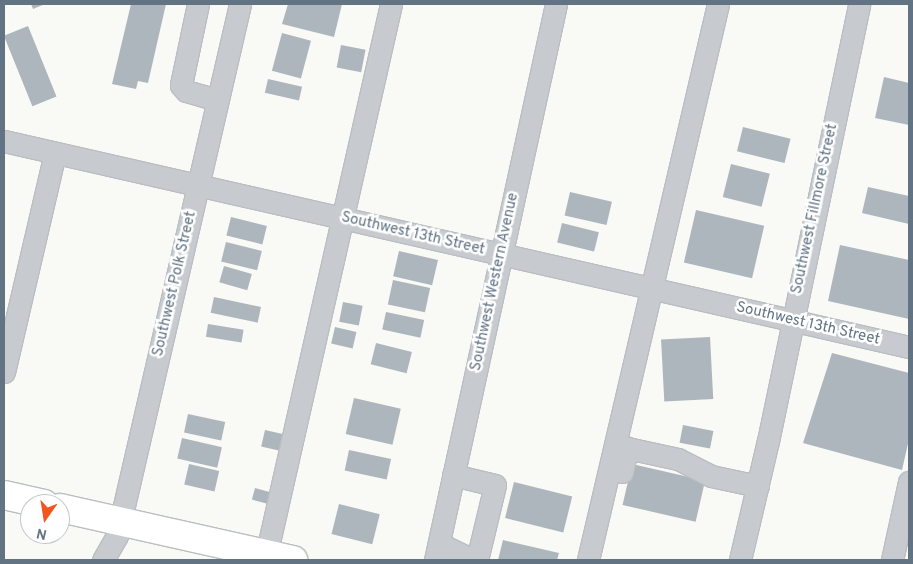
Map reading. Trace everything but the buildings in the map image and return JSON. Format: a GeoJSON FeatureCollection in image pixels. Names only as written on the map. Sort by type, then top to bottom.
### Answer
{"type":"FeatureCollection","features":[{"type":"Feature","properties":{"kind":"main road"},"geometry":{"type":"LineString","coordinates":[[4,495],[20,499]]}},
{"type":"Feature","properties":{"kind":"main road"},"geometry":{"type":"LineString","coordinates":[[70,510],[265,557],[292,560]]}},
{"type":"Feature","properties":{"kind":"street"},"geometry":{"type":"LineString","coordinates":[[198,4],[181,85],[186,91],[218,100]]}},
{"type":"Feature","properties":{"kind":"street","name":"Southwest Polk Street"},"geometry":{"type":"LineString","coordinates":[[103,560],[117,536],[240,4]]}},
{"type":"Feature","properties":{"kind":"street"},"geometry":{"type":"LineString","coordinates":[[265,557],[344,219],[391,4]]}},
{"type":"Feature","properties":{"kind":"street","name":"Southwest Western Avenue"},"geometry":{"type":"LineString","coordinates":[[437,552],[556,4]]}},
{"type":"Feature","properties":{"kind":"street"},"geometry":{"type":"LineString","coordinates":[[588,560],[718,4]]}},
{"type":"Feature","properties":{"kind":"street","name":"Southwest Fillmore Street"},"geometry":{"type":"LineString","coordinates":[[740,560],[758,486],[791,320],[859,4]]}},
{"type":"Feature","properties":{"kind":"street","name":"Southwest 13th Street"},"geometry":{"type":"LineString","coordinates":[[4,141],[909,348]]}},
{"type":"Feature","properties":{"kind":"street"},"geometry":{"type":"LineString","coordinates":[[4,372],[55,153]]}},
{"type":"Feature","properties":{"kind":"street"},"geometry":{"type":"LineString","coordinates":[[617,496],[627,448],[678,459],[710,476],[758,486]]}},
{"type":"Feature","properties":{"kind":"street"},"geometry":{"type":"LineString","coordinates":[[453,475],[495,485],[477,560]]}},
{"type":"Feature","properties":{"kind":"street"},"geometry":{"type":"LineString","coordinates":[[892,560],[909,482]]}},
{"type":"Feature","properties":{"kind":"street"},"geometry":{"type":"LineString","coordinates":[[437,552],[473,560]]}}]}
